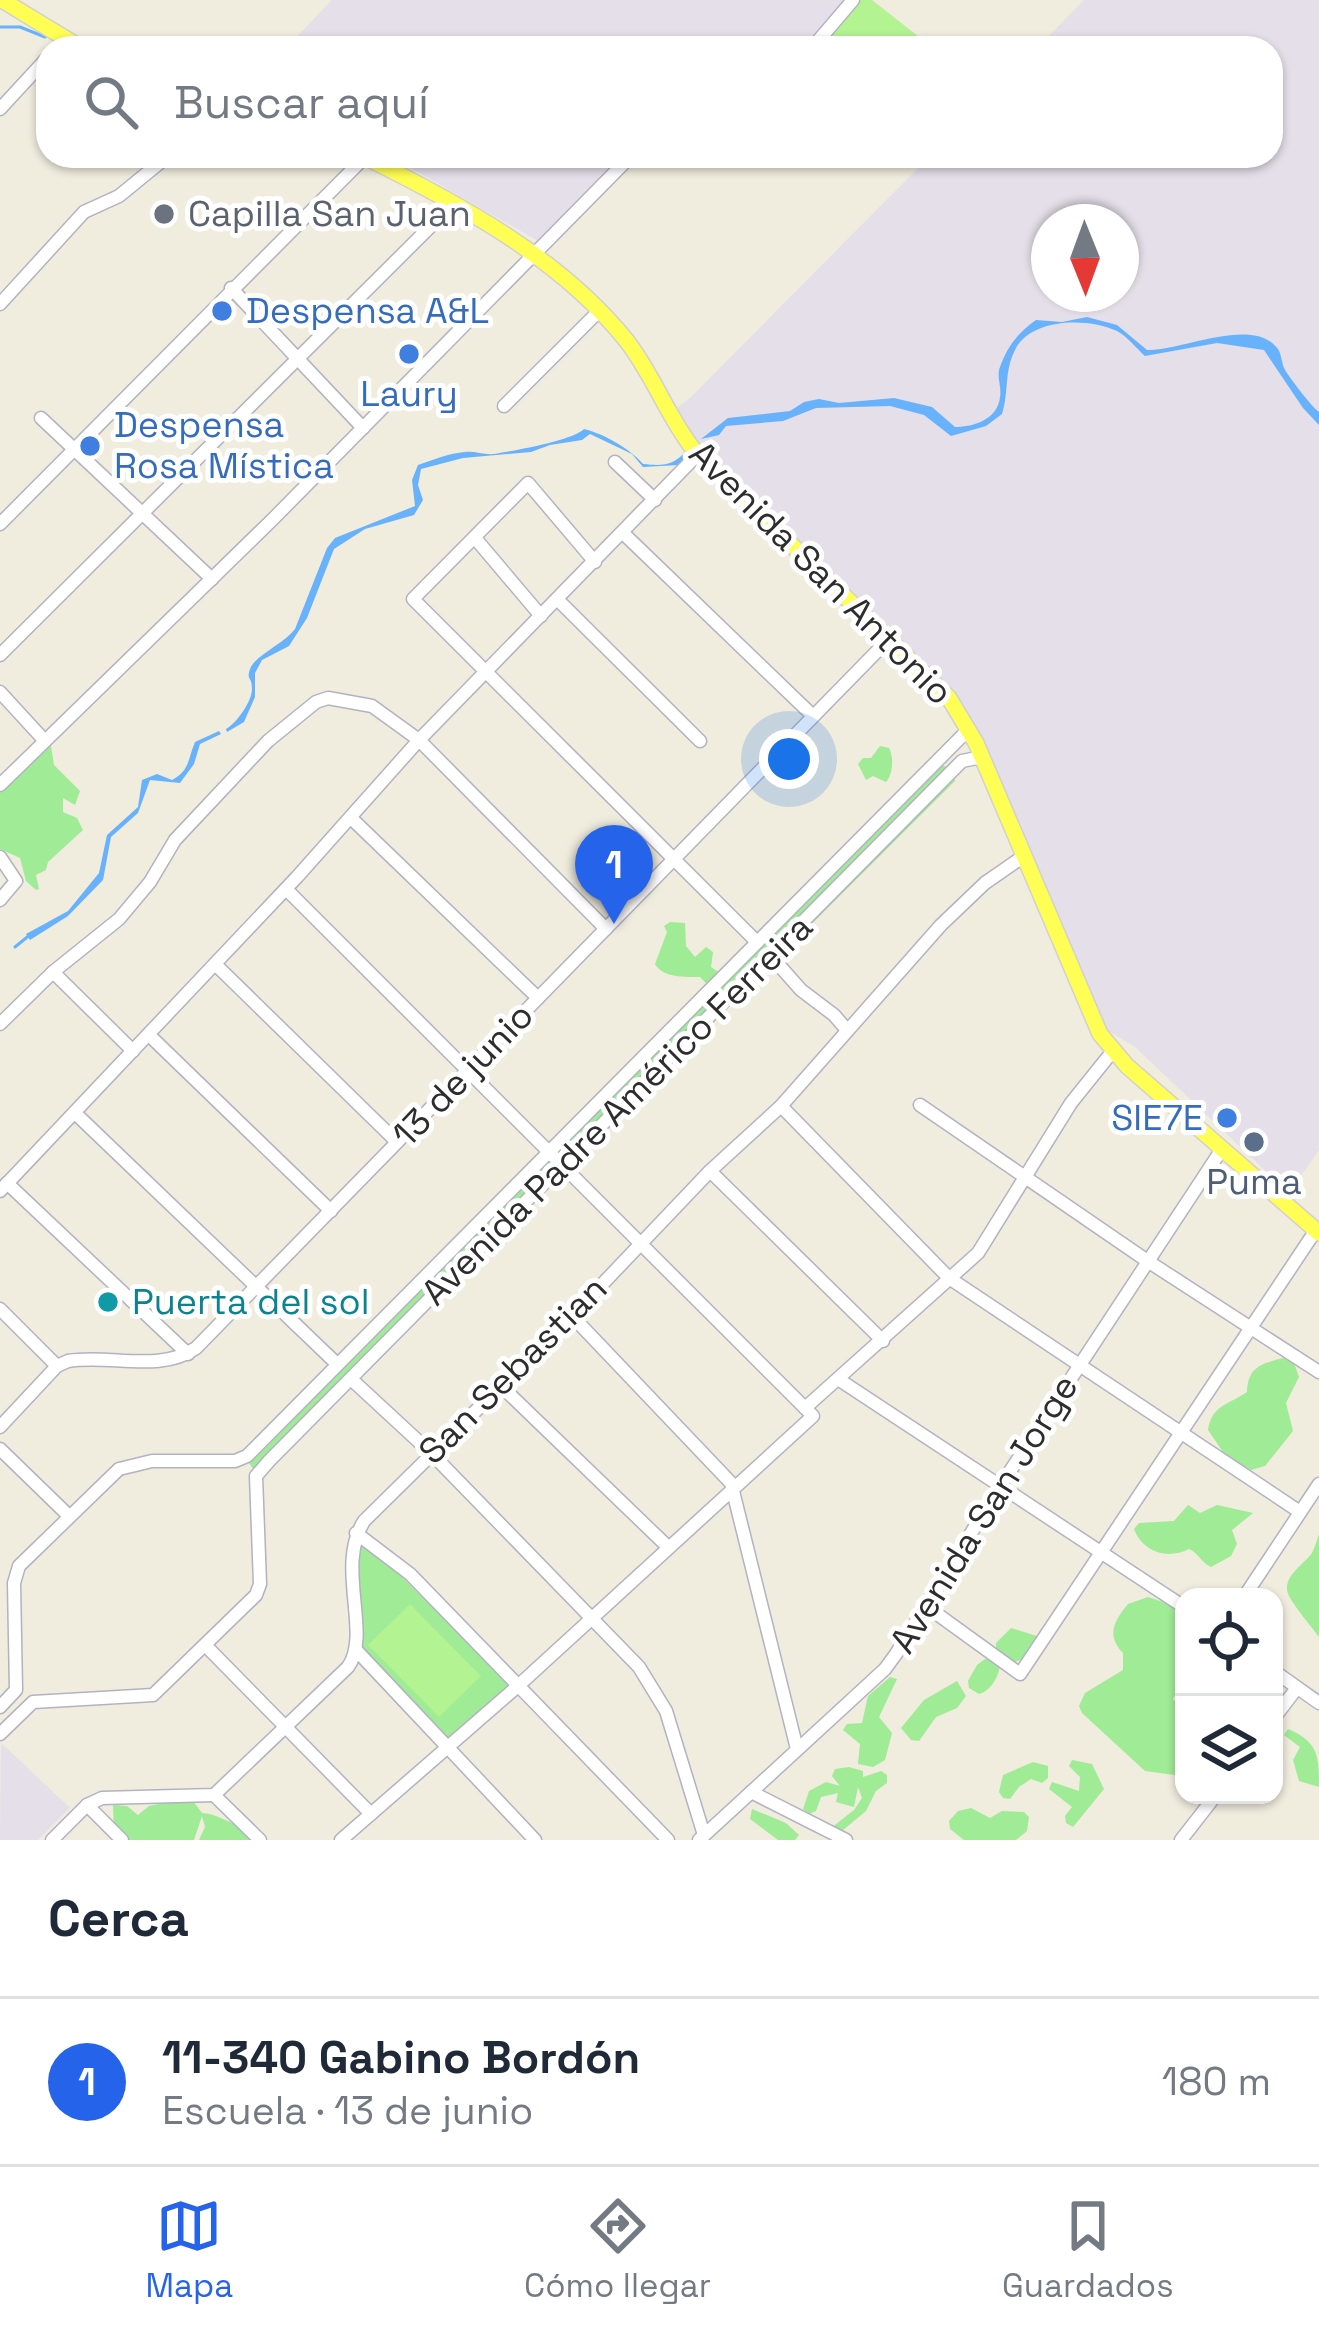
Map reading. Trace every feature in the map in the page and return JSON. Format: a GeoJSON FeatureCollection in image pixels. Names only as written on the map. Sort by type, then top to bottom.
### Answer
{"type":"FeatureCollection","features":[{"type":"Feature","properties":{"kind":"main road"},"geometry":{"type":"LineString","coordinates":[[2,0],[52,36]]}},
{"type":"Feature","properties":{"kind":"main road","name":"Avenida San Antonio"},"geometry":{"type":"LineString","coordinates":[[386,168],[536,256],[599,311],[641,362],[693,448],[949,698],[982,757],[1090,1017],[1112,1052],[1317,1232]]}},
{"type":"Feature","properties":{"kind":"street"},"geometry":{"type":"LineString","coordinates":[[822,36],[853,0]]}},
{"type":"Feature","properties":{"kind":"street"},"geometry":{"type":"LineString","coordinates":[[0,109],[36,70]]}},
{"type":"Feature","properties":{"kind":"street"},"geometry":{"type":"LineString","coordinates":[[0,304],[84,212],[119,196],[153,168]]}},
{"type":"Feature","properties":{"kind":"street"},"geometry":{"type":"LineString","coordinates":[[0,524],[352,168]]}},
{"type":"Feature","properties":{"kind":"street"},"geometry":{"type":"LineString","coordinates":[[0,785],[212,579],[620,168]]}},
{"type":"Feature","properties":{"kind":"street"},"geometry":{"type":"LineString","coordinates":[[0,655],[453,204]]}},
{"type":"Feature","properties":{"kind":"street"},"geometry":{"type":"LineString","coordinates":[[231,288],[363,428]]}},
{"type":"Feature","properties":{"kind":"street"},"geometry":{"type":"LineString","coordinates":[[504,406],[599,311]]}},
{"type":"Feature","properties":{"kind":"street"},"geometry":{"type":"LineString","coordinates":[[41,418],[212,579]]}},
{"type":"Feature","properties":{"kind":"street"},"geometry":{"type":"LineString","coordinates":[[188,1354],[4,1187],[286,889],[419,740],[655,500],[693,448]]}},
{"type":"Feature","properties":{"kind":"street"},"geometry":{"type":"LineString","coordinates":[[615,462],[655,500]]}},
{"type":"Feature","properties":{"kind":"street"},"geometry":{"type":"LineString","coordinates":[[595,562],[528,483],[413,598],[757,942]]}},
{"type":"Feature","properties":{"kind":"street"},"geometry":{"type":"LineString","coordinates":[[623,533],[812,716]]}},
{"type":"Feature","properties":{"kind":"street"},"geometry":{"type":"LineString","coordinates":[[475,538],[541,616]]}},
{"type":"Feature","properties":{"kind":"street"},"geometry":{"type":"LineString","coordinates":[[556,599],[700,741]]}},
{"type":"Feature","properties":{"kind":"street","name":"13 de junio"},"geometry":{"type":"LineString","coordinates":[[188,1354],[888,640]]}},
{"type":"Feature","properties":{"kind":"street"},"geometry":{"type":"LineString","coordinates":[[0,692],[44,740]]}},
{"type":"Feature","properties":{"kind":"street"},"geometry":{"type":"LineString","coordinates":[[0,1024],[53,972],[119,919],[150,882],[175,840],[268,740],[316,702],[340,698],[372,706],[419,740],[606,929]]}},
{"type":"Feature","properties":{"kind":"street","name":"Avenida Padre Américo Ferreira"},"geometry":{"type":"LineString","coordinates":[[235,1461],[247,1456],[969,729]]}},
{"type":"Feature","properties":{"kind":"street"},"geometry":{"type":"LineString","coordinates":[[953,748],[962,761],[982,757]]}},
{"type":"Feature","properties":{"kind":"street","name":"Avenida Padre Américo Ferreira"},"geometry":{"type":"LineString","coordinates":[[256,1476],[962,761]]}},
{"type":"Feature","properties":{"kind":"street"},"geometry":{"type":"LineString","coordinates":[[351,818],[538,998]]}},
{"type":"Feature","properties":{"kind":"street","name":"San Sebastian"},"geometry":{"type":"LineString","coordinates":[[356,1533],[430,1452],[781,1106],[941,925],[1024,856]]}},
{"type":"Feature","properties":{"kind":"street"},"geometry":{"type":"LineString","coordinates":[[0,857],[16,881],[0,901]]}},
{"type":"Feature","properties":{"kind":"street"},"geometry":{"type":"LineString","coordinates":[[286,889],[809,1412]]}},
{"type":"Feature","properties":{"kind":"street"},"geometry":{"type":"LineString","coordinates":[[770,955],[847,1030]]}},
{"type":"Feature","properties":{"kind":"street"},"geometry":{"type":"LineString","coordinates":[[215,964],[397,1142]]}},
{"type":"Feature","properties":{"kind":"street"},"geometry":{"type":"LineString","coordinates":[[53,972],[134,1051]]}},
{"type":"Feature","properties":{"kind":"street"},"geometry":{"type":"LineString","coordinates":[[149,1035],[331,1210]]}},
{"type":"Feature","properties":{"kind":"street"},"geometry":{"type":"LineString","coordinates":[[341,1840],[519,1685],[732,1487],[838,1379],[977,1253],[1071,1103],[1112,1052]]}},
{"type":"Feature","properties":{"kind":"street"},"geometry":{"type":"LineString","coordinates":[[920,1105],[1319,1372]]}},
{"type":"Feature","properties":{"kind":"street"},"geometry":{"type":"LineString","coordinates":[[781,1106],[950,1278],[1300,1512]]}},
{"type":"Feature","properties":{"kind":"street"},"geometry":{"type":"LineString","coordinates":[[75,1113],[337,1364]]}},
{"type":"Feature","properties":{"kind":"street","name":"Avenida San Jorge"},"geometry":{"type":"LineString","coordinates":[[701,1838],[885,1669],[1222,1148]]}},
{"type":"Feature","properties":{"kind":"street"},"geometry":{"type":"LineString","coordinates":[[710,1172],[883,1341]]}},
{"type":"Feature","properties":{"kind":"street"},"geometry":{"type":"LineString","coordinates":[[926,1606],[1020,1674],[1250,1325],[1317,1232]]}},
{"type":"Feature","properties":{"kind":"street"},"geometry":{"type":"LineString","coordinates":[[0,1310],[57,1366]]}},
{"type":"Feature","properties":{"kind":"street"},"geometry":{"type":"LineString","coordinates":[[572,1316],[716,1463],[732,1487],[797,1749]]}},
{"type":"Feature","properties":{"kind":"street"},"geometry":{"type":"LineString","coordinates":[[0,1427],[57,1366],[77,1359],[164,1361],[188,1354]]}},
{"type":"Feature","properties":{"kind":"street"},"geometry":{"type":"LineString","coordinates":[[351,1379],[430,1452],[639,1667],[660,1699],[701,1838]]}},
{"type":"Feature","properties":{"kind":"street"},"geometry":{"type":"LineString","coordinates":[[838,1379],[1175,1601]]}},
{"type":"Feature","properties":{"kind":"street"},"geometry":{"type":"LineString","coordinates":[[501,1385],[668,1547]]}},
{"type":"Feature","properties":{"kind":"street"},"geometry":{"type":"LineString","coordinates":[[0,1450],[69,1516]]}},
{"type":"Feature","properties":{"kind":"street"},"geometry":{"type":"LineString","coordinates":[[0,1706],[16,1690],[16,1574],[69,1516],[119,1469],[131,1464],[235,1461],[249,1466],[256,1476],[259,1591],[206,1645],[152,1695],[33,1702],[16,1690]]}},
{"type":"Feature","properties":{"kind":"street"},"geometry":{"type":"LineString","coordinates":[[1250,1588],[1319,1484]]}},
{"type":"Feature","properties":{"kind":"street"},"geometry":{"type":"LineString","coordinates":[[52,1840],[87,1805],[102,1798],[214,1795],[348,1667],[356,1650],[351,1566],[356,1533],[410,1574],[668,1840]]}},
{"type":"Feature","properties":{"kind":"street"},"geometry":{"type":"LineString","coordinates":[[206,1645],[371,1814]]}},
{"type":"Feature","properties":{"kind":"street"},"geometry":{"type":"LineString","coordinates":[[356,1650],[535,1840]]}},
{"type":"Feature","properties":{"kind":"street"},"geometry":{"type":"LineString","coordinates":[[1283,1677],[1319,1703]]}},
{"type":"Feature","properties":{"kind":"street"},"geometry":{"type":"LineString","coordinates":[[1283,1707],[1298,1688]]}},
{"type":"Feature","properties":{"kind":"street"},"geometry":{"type":"LineString","coordinates":[[0,1734],[33,1702]]}},
{"type":"Feature","properties":{"kind":"street"},"geometry":{"type":"LineString","coordinates":[[751,1792],[846,1840]]}},
{"type":"Feature","properties":{"kind":"street"},"geometry":{"type":"LineString","coordinates":[[214,1795],[260,1840]]}},
{"type":"Feature","properties":{"kind":"street"},"geometry":{"type":"LineString","coordinates":[[1181,1840],[1209,1804]]}},
{"type":"Feature","properties":{"kind":"street"},"geometry":{"type":"LineString","coordinates":[[87,1805],[122,1840]]}},
{"type":"Feature","properties":{"kind":"shaded area"},"geometry":{"type":"Polygon","coordinates":[[[332,0],[850,0],[818,36],[298,36],[332,0]]]}},
{"type":"Feature","properties":{"kind":"shaded area"},"geometry":{"type":"Polygon","coordinates":[[[1084,0],[1319,0],[1319,1150],[1289,1193],[1134,1046],[1103,1028],[964,712],[668,415],[918,168],[1283,168],[1283,36],[1049,36],[1084,0]]]}},
{"type":"Feature","properties":{"kind":"shaded area"},"geometry":{"type":"Polygon","coordinates":[[[411,168],[617,168],[545,245],[411,168]]]}},
{"type":"Feature","properties":{"kind":"shaded area"},"geometry":{"type":"Polygon","coordinates":[[[1,1743],[70,1808],[38,1840],[0,1840],[1,1743]]]}},
{"type":"Feature","properties":{"kind":"green space"},"geometry":{"type":"Polygon","coordinates":[[[860,0],[872,0],[918,36],[832,36],[860,0]]]}},
{"type":"Feature","properties":{"kind":"green space"},"geometry":{"type":"Polygon","coordinates":[[[50,740],[54,765],[80,791],[75,805],[63,798],[63,812],[77,818],[83,830],[36,875],[36,890],[26,881],[20,858],[0,849],[0,789],[50,740]]]}},
{"type":"Feature","properties":{"kind":"green space"},"geometry":{"type":"Polygon","coordinates":[[[880,746],[891,752],[890,775],[886,782],[873,776],[866,780],[858,764],[880,746]]]}},
{"type":"Feature","properties":{"kind":"green space"},"geometry":{"type":"Polygon","coordinates":[[[938,764],[953,769],[955,781],[572,1163],[558,1157],[555,1148],[709,986],[700,977],[669,974],[655,964],[667,932],[664,926],[685,923],[686,946],[695,957],[706,947],[713,952],[711,967],[723,975],[938,764]]]}},
{"type":"Feature","properties":{"kind":"green space"},"geometry":{"type":"Polygon","coordinates":[[[546,1158],[558,1161],[254,1470],[247,1460],[546,1158]]]}},
{"type":"Feature","properties":{"kind":"green space"},"geometry":{"type":"Polygon","coordinates":[[[1283,1358],[1294,1363],[1299,1377],[1286,1403],[1293,1431],[1265,1466],[1251,1470],[1225,1455],[1208,1430],[1210,1422],[1222,1406],[1247,1392],[1257,1368],[1283,1358]]]}},
{"type":"Feature","properties":{"kind":"green space"},"geometry":{"type":"Polygon","coordinates":[[[1188,1505],[1200,1513],[1217,1505],[1253,1513],[1232,1530],[1237,1544],[1231,1556],[1211,1567],[1189,1549],[1157,1552],[1138,1537],[1134,1529],[1139,1523],[1174,1521],[1188,1505]]]}},
{"type":"Feature","properties":{"kind":"green space"},"geometry":{"type":"Polygon","coordinates":[[[1319,1534],[1319,1637],[1287,1589],[1319,1534]]]}},
{"type":"Feature","properties":{"kind":"green space"},"geometry":{"type":"Polygon","coordinates":[[[360,1544],[389,1564],[510,1685],[445,1740],[362,1648],[360,1544]]]}},
{"type":"Feature","properties":{"kind":"green space"},"geometry":{"type":"Polygon","coordinates":[[[1148,1597],[1175,1606],[1175,1775],[1145,1771],[1079,1706],[1085,1693],[1123,1670],[1123,1653],[1113,1634],[1128,1604],[1148,1597]]]}},
{"type":"Feature","properties":{"kind":"green space"},"geometry":{"type":"Polygon","coordinates":[[[410,1604],[481,1676],[439,1717],[368,1645],[410,1604]]]}},
{"type":"Feature","properties":{"kind":"green space"},"geometry":{"type":"Polygon","coordinates":[[[1011,1628],[1037,1636],[1027,1657],[1013,1663],[996,1650],[996,1643],[1011,1628]]]}},
{"type":"Feature","properties":{"kind":"green space"},"geometry":{"type":"Polygon","coordinates":[[[992,1654],[1000,1663],[998,1672],[991,1686],[979,1694],[969,1688],[968,1681],[977,1665],[992,1654]]]}},
{"type":"Feature","properties":{"kind":"green space"},"geometry":{"type":"Polygon","coordinates":[[[890,1677],[897,1679],[879,1717],[892,1733],[885,1760],[873,1767],[858,1764],[860,1744],[843,1730],[847,1724],[862,1723],[868,1696],[890,1677]]]}},
{"type":"Feature","properties":{"kind":"green space"},"geometry":{"type":"Polygon","coordinates":[[[957,1681],[966,1696],[957,1708],[936,1717],[919,1741],[911,1740],[901,1728],[924,1700],[957,1681]]]}},
{"type":"Feature","properties":{"kind":"green space"},"geometry":{"type":"Polygon","coordinates":[[[1288,1729],[1306,1739],[1315,1752],[1319,1787],[1299,1781],[1293,1760],[1300,1747],[1284,1735],[1288,1729]]]}},
{"type":"Feature","properties":{"kind":"green space"},"geometry":{"type":"Polygon","coordinates":[[[1072,1760],[1092,1764],[1104,1789],[1073,1827],[1065,1816],[1072,1807],[1049,1789],[1052,1782],[1079,1791],[1080,1777],[1069,1766],[1072,1760]]]}},
{"type":"Feature","properties":{"kind":"green space"},"geometry":{"type":"Polygon","coordinates":[[[1033,1762],[1048,1766],[1048,1778],[1042,1783],[1031,1779],[1010,1799],[1003,1798],[999,1792],[1003,1775],[1033,1762]]]}},
{"type":"Feature","properties":{"kind":"green space"},"geometry":{"type":"Polygon","coordinates":[[[835,1769],[863,1771],[863,1777],[881,1771],[887,1783],[876,1791],[866,1811],[837,1835],[831,1828],[854,1810],[862,1798],[858,1787],[854,1807],[836,1802],[838,1793],[821,1797],[816,1811],[809,1814],[803,1809],[809,1791],[826,1782],[840,1786],[832,1776],[835,1769]]]}},
{"type":"Feature","properties":{"kind":"green space"},"geometry":{"type":"Polygon","coordinates":[[[193,1801],[202,1813],[242,1825],[251,1840],[199,1840],[205,1827],[202,1816],[194,1840],[120,1840],[114,1833],[113,1805],[127,1806],[138,1815],[149,1806],[193,1801]]]}},
{"type":"Feature","properties":{"kind":"green space"},"geometry":{"type":"Polygon","coordinates":[[[971,1808],[990,1818],[1002,1811],[1024,1812],[1029,1817],[1027,1831],[1016,1840],[964,1840],[950,1829],[949,1821],[958,1811],[971,1808]]]}},
{"type":"Feature","properties":{"kind":"green space"},"geometry":{"type":"Polygon","coordinates":[[[752,1809],[786,1823],[799,1835],[795,1840],[778,1840],[750,1819],[752,1809]]]}},
{"type":"Feature","properties":{"kind":"water"},"geometry":{"type":"Polygon","coordinates":[[[1087,317],[1117,325],[1147,350],[1234,335],[1267,339],[1278,349],[1286,372],[1319,412],[1319,425],[1264,350],[1217,343],[1145,356],[1117,331],[1076,322],[1046,326],[1022,339],[1009,366],[1002,414],[986,426],[951,436],[924,415],[890,406],[816,408],[783,421],[726,426],[719,435],[701,439],[728,418],[790,411],[819,399],[839,403],[894,398],[932,407],[955,427],[977,423],[995,411],[1000,367],[1024,330],[1036,320],[1087,317]]]}},
{"type":"Feature","properties":{"kind":"water"},"geometry":{"type":"Polygon","coordinates":[[[584,429],[616,442],[631,452],[643,464],[668,464],[690,452],[679,465],[643,467],[632,454],[590,434],[531,452],[463,458],[421,469],[418,485],[423,500],[414,515],[365,529],[334,549],[307,618],[289,646],[262,660],[244,722],[227,732],[249,699],[253,664],[295,629],[327,548],[335,538],[415,506],[412,480],[418,465],[459,453],[528,448],[584,429]]]}},
{"type":"Feature","properties":{"kind":"water"},"geometry":{"type":"Polygon","coordinates":[[[221,734],[200,744],[194,764],[180,783],[150,780],[138,813],[111,837],[103,880],[68,916],[30,940],[26,934],[68,911],[99,873],[107,835],[138,807],[142,780],[157,774],[172,780],[185,768],[195,742],[221,734]]]}},
{"type":"Feature","properties":{"kind":"waterway"},"geometry":{"type":"LineString","coordinates":[[0,27],[20,27],[42,36]]}},
{"type":"Feature","properties":{"kind":"waterway"},"geometry":{"type":"LineString","coordinates":[[15,947],[31,934]]}},
{"type":"Feature","properties":{"kind":"place","name":"Capilla San Juan"},"geometry":{"type":"Point","coordinates":[164,214]}},
{"type":"Feature","properties":{"kind":"place","name":"Despensa A&L"},"geometry":{"type":"Point","coordinates":[222,311]}},
{"type":"Feature","properties":{"kind":"place","name":"Laury"},"geometry":{"type":"Point","coordinates":[409,354]}},
{"type":"Feature","properties":{"kind":"place","name":"Despensa Rosa Mística"},"geometry":{"type":"Point","coordinates":[90,446]}},
{"type":"Feature","properties":{"kind":"place","name":"11-340 Gabino Bordón"},"geometry":{"type":"Point","coordinates":[614,924]}},
{"type":"Feature","properties":{"kind":"place","name":"SIE7E"},"geometry":{"type":"Point","coordinates":[1227,1118]}},
{"type":"Feature","properties":{"kind":"place","name":"Puma"},"geometry":{"type":"Point","coordinates":[1254,1142]}},
{"type":"Feature","properties":{"kind":"place","name":"Puerta del sol"},"geometry":{"type":"Point","coordinates":[108,1302]}}]}
